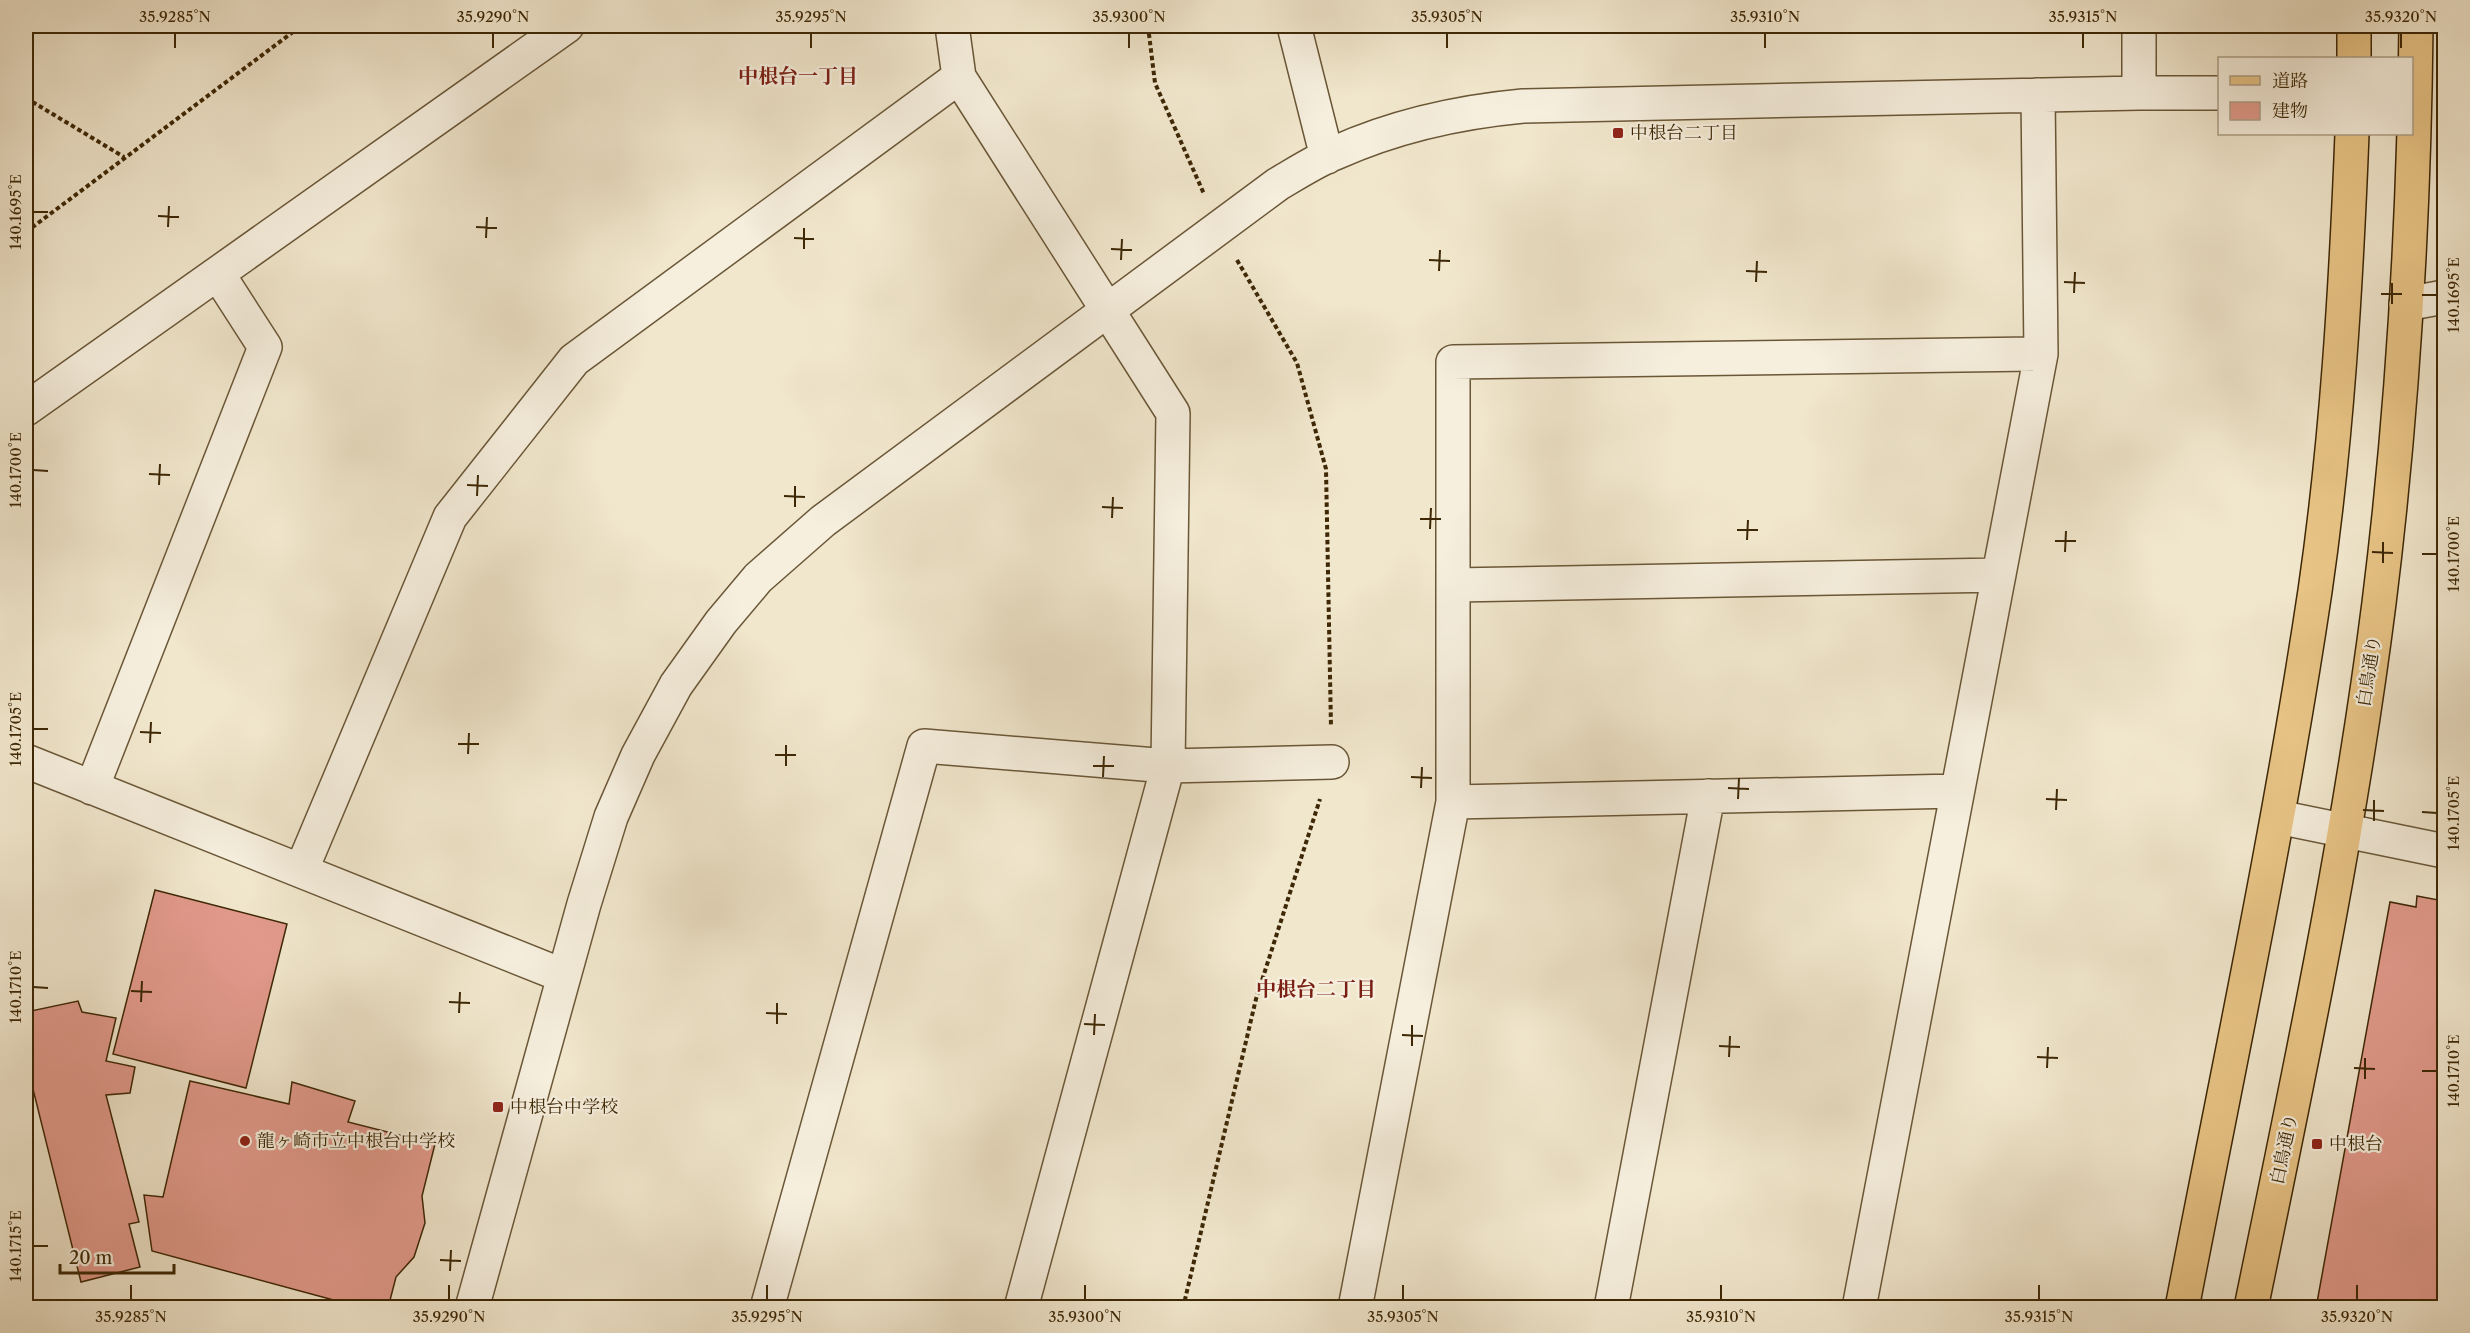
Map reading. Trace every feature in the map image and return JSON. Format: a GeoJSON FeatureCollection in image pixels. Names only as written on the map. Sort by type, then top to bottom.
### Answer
{"type":"FeatureCollection","features":[{"type":"Feature","properties":{"kind":"main road"},"geometry":{"type":"LineString","coordinates":[[2354,26],[2354,57]]}},
{"type":"Feature","properties":{"kind":"main road","name":"白鳥通り"},"geometry":{"type":"LineString","coordinates":[[2413,122],[2416,26]]}},
{"type":"Feature","properties":{"kind":"main road"},"geometry":{"type":"LineString","coordinates":[[2182,1308],[2278,818],[2315,589],[2337,404],[2352,135]]}},
{"type":"Feature","properties":{"kind":"main road","name":"白鳥通り"},"geometry":{"type":"LineString","coordinates":[[2250,1308],[2292,1112],[2345,831],[2379,605],[2400,410],[2412,135]]}},
{"type":"Feature","properties":{"kind":"street"},"geometry":{"type":"LineString","coordinates":[[26,409],[567,26]]}},
{"type":"Feature","properties":{"kind":"street"},"geometry":{"type":"LineString","coordinates":[[952,26],[959,77],[1173,413],[1168,766],[1021,1308]]}},
{"type":"Feature","properties":{"kind":"street"},"geometry":{"type":"LineString","coordinates":[[1294,26],[1327,157]]}},
{"type":"Feature","properties":{"kind":"street"},"geometry":{"type":"LineString","coordinates":[[2139,26],[2139,93]]}},
{"type":"Feature","properties":{"kind":"street"},"geometry":{"type":"LineString","coordinates":[[301,871],[450,517],[574,360],[959,77]]}},
{"type":"Feature","properties":{"kind":"street"},"geometry":{"type":"LineString","coordinates":[[472,1308],[564,976],[611,817],[638,754],[676,685],[721,622],[758,578],[823,522],[1278,184],[1327,157],[1424,121],[1474,111],[1523,106],[2218,93]]}},
{"type":"Feature","properties":{"kind":"street"},"geometry":{"type":"LineString","coordinates":[[1859,1308],[2041,354],[2038,95]]}},
{"type":"Feature","properties":{"kind":"street"},"geometry":{"type":"LineString","coordinates":[[92,788],[265,347],[218,274]]}},
{"type":"Feature","properties":{"kind":"street"},"geometry":{"type":"LineString","coordinates":[[2406,304],[2445,297]]}},
{"type":"Feature","properties":{"kind":"street"},"geometry":{"type":"LineString","coordinates":[[1355,1308],[1453,802],[1454,363],[2041,354]]}},
{"type":"Feature","properties":{"kind":"street"},"geometry":{"type":"LineString","coordinates":[[1453,585],[1999,575]]}},
{"type":"Feature","properties":{"kind":"street"},"geometry":{"type":"LineString","coordinates":[[767,1308],[924,746],[1168,766],[1332,762]]}},
{"type":"Feature","properties":{"kind":"street"},"geometry":{"type":"LineString","coordinates":[[26,761],[564,976]]}},
{"type":"Feature","properties":{"kind":"street"},"geometry":{"type":"LineString","coordinates":[[1453,802],[1957,791]]}},
{"type":"Feature","properties":{"kind":"street"},"geometry":{"type":"LineString","coordinates":[[1611,1308],[1708,796]]}},
{"type":"Feature","properties":{"kind":"street"},"geometry":{"type":"LineString","coordinates":[[2278,818],[2445,851]]}},
{"type":"Feature","properties":{"kind":"path"},"geometry":{"type":"LineString","coordinates":[[26,232],[301,26]]}},
{"type":"Feature","properties":{"kind":"path"},"geometry":{"type":"LineString","coordinates":[[1148,26],[1155,83],[1218,227],[1297,363],[1326,469],[1332,762],[1256,999],[1183,1308]]}},
{"type":"Feature","properties":{"kind":"path"},"geometry":{"type":"LineString","coordinates":[[26,98],[124,157]]}},
{"type":"Feature","properties":{"kind":"building"},"geometry":{"type":"Polygon","coordinates":[[[155,890],[287,924],[246,1088],[113,1054],[155,890]]]}},
{"type":"Feature","properties":{"kind":"building"},"geometry":{"type":"Polygon","coordinates":[[[2417,896],[2444,901],[2444,1308],[2316,1308],[2390,902],[2416,907],[2417,896]]]}},
{"type":"Feature","properties":{"kind":"building"},"geometry":{"type":"Polygon","coordinates":[[[78,1001],[82,1012],[116,1018],[106,1061],[135,1067],[130,1093],[106,1095],[139,1222],[129,1224],[140,1267],[81,1282],[26,1061],[26,1012],[78,1001]]]}},
{"type":"Feature","properties":{"kind":"building"},"geometry":{"type":"Polygon","coordinates":[[[190,1081],[289,1104],[292,1082],[355,1101],[348,1122],[435,1144],[422,1196],[425,1223],[414,1257],[396,1277],[388,1308],[363,1308],[152,1251],[144,1195],[163,1197],[190,1081]]]}},
{"type":"Feature","properties":{"kind":"place","name":"中根台二丁目"},"geometry":{"type":"Point","coordinates":[1618,133]}},
{"type":"Feature","properties":{"kind":"place","name":"中根台中学校"},"geometry":{"type":"Point","coordinates":[498,1107]}},
{"type":"Feature","properties":{"kind":"place","name":"龍ヶ崎市立中根台中学校"},"geometry":{"type":"Point","coordinates":[245,1141]}},
{"type":"Feature","properties":{"kind":"place","name":"中根台"},"geometry":{"type":"Point","coordinates":[2317,1144]}},
{"type":"Feature","properties":{"kind":"district","name":"中根台一丁目"},"geometry":{"type":"Point","coordinates":[798,76]}},
{"type":"Feature","properties":{"kind":"district","name":"中根台二丁目"},"geometry":{"type":"Point","coordinates":[1316,989]}}]}
